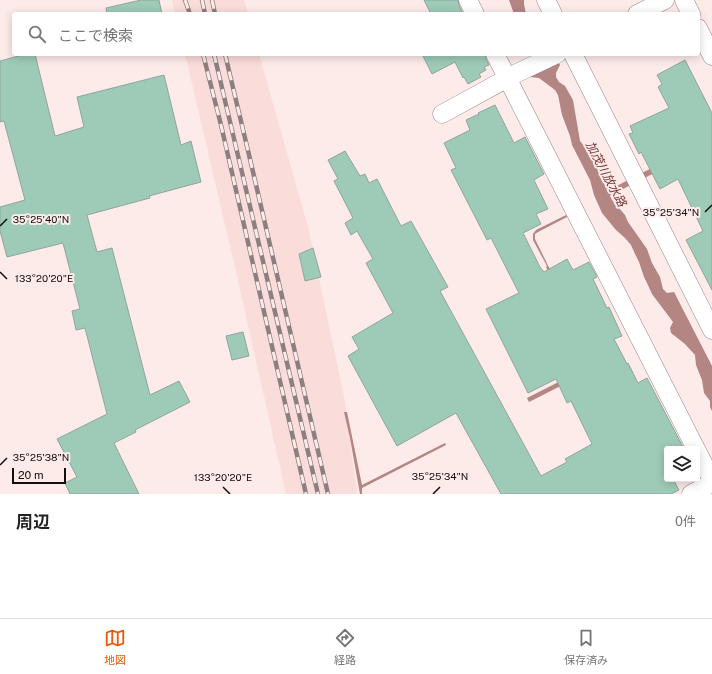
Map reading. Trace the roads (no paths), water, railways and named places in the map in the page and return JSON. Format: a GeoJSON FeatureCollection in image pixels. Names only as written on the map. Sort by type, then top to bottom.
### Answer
{"type":"FeatureCollection","features":[{"type":"Feature","properties":{"kind":"street"},"geometry":{"type":"LineString","coordinates":[[468,0],[474,12]]}},
{"type":"Feature","properties":{"kind":"street"},"geometry":{"type":"LineString","coordinates":[[546,0],[552,12]]}},
{"type":"Feature","properties":{"kind":"street"},"geometry":{"type":"LineString","coordinates":[[641,12],[665,0]]}},
{"type":"Feature","properties":{"kind":"street"},"geometry":{"type":"LineString","coordinates":[[684,0],[690,12]]}},
{"type":"Feature","properties":{"kind":"street"},"geometry":{"type":"LineString","coordinates":[[700,32],[712,56]]}},
{"type":"Feature","properties":{"kind":"street"},"geometry":{"type":"LineString","coordinates":[[497,56],[513,76],[694,446]]}},
{"type":"Feature","properties":{"kind":"street"},"geometry":{"type":"LineString","coordinates":[[442,114],[553,56]]}},
{"type":"Feature","properties":{"kind":"street"},"geometry":{"type":"LineString","coordinates":[[574,56],[712,330]]}},
{"type":"Feature","properties":{"kind":"street"},"geometry":{"type":"LineString","coordinates":[[690,494],[712,482],[700,458]]}},
{"type":"Feature","properties":{"kind":"waterway","name":"加茂川放水路"},"geometry":{"type":"LineString","coordinates":[[605,195],[656,169]]}},
{"type":"Feature","properties":{"kind":"railway"},"geometry":{"type":"LineString","coordinates":[[185,0],[189,12]]}},
{"type":"Feature","properties":{"kind":"railway"},"geometry":{"type":"LineString","coordinates":[[202,0],[205,12]]}},
{"type":"Feature","properties":{"kind":"railway"},"geometry":{"type":"LineString","coordinates":[[212,0],[215,12]]}},
{"type":"Feature","properties":{"kind":"railway"},"geometry":{"type":"LineString","coordinates":[[204,56],[221,125],[306,494]]}},
{"type":"Feature","properties":{"kind":"railway"},"geometry":{"type":"LineString","coordinates":[[214,56],[318,494]]}},
{"type":"Feature","properties":{"kind":"railway"},"geometry":{"type":"LineString","coordinates":[[225,56],[328,494]]}}]}
